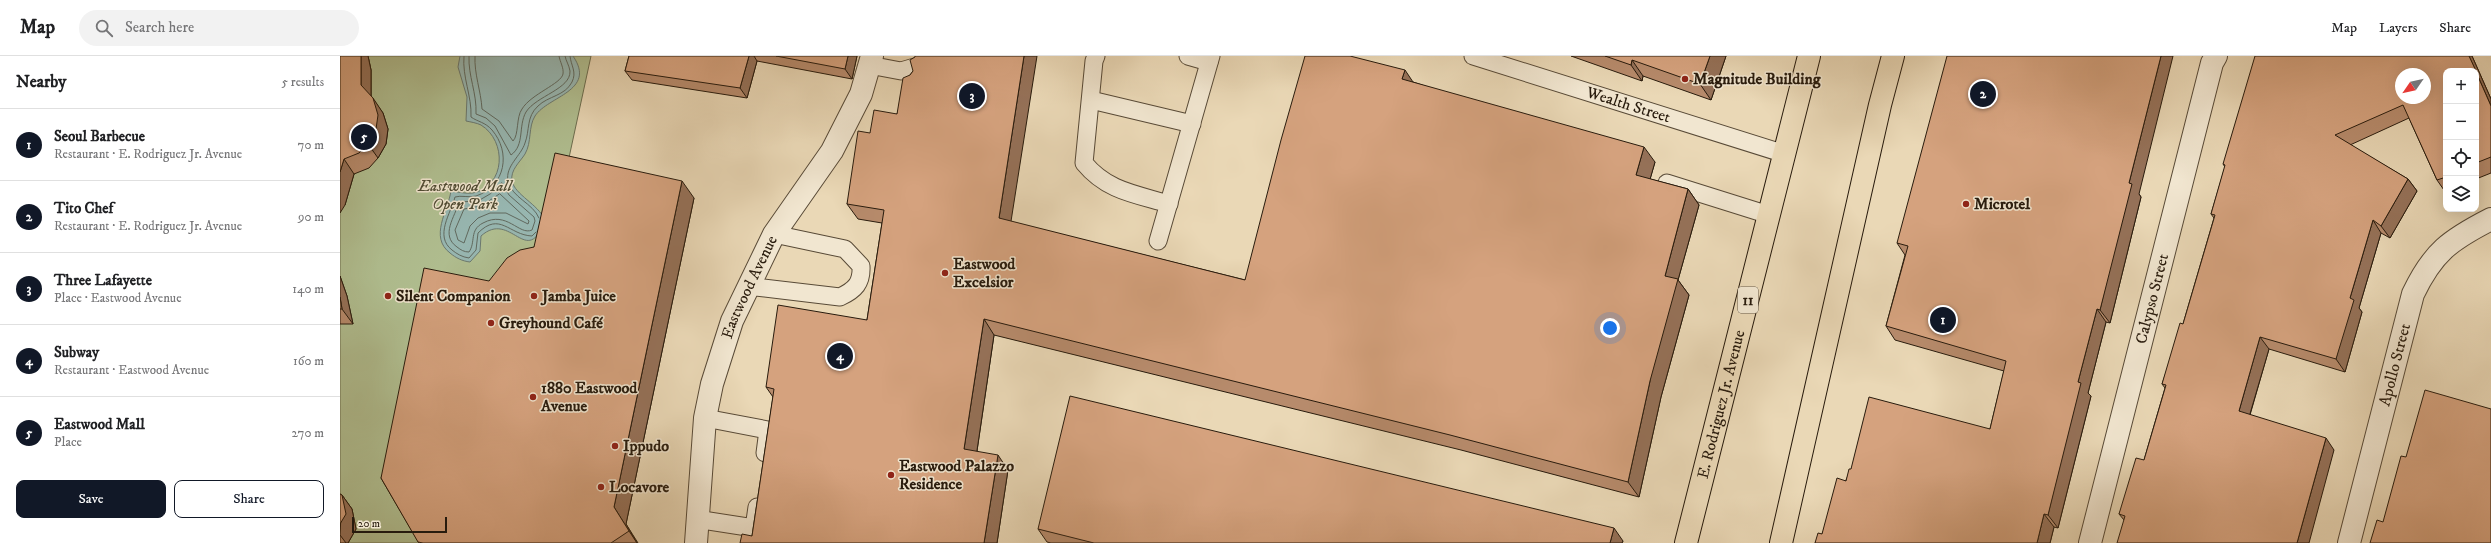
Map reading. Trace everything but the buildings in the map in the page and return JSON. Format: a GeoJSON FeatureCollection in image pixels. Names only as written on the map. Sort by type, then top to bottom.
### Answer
{"type":"FeatureCollection","features":[{"type":"Feature","properties":{"kind":"main road","name":"E. Rodriguez Jr. Avenue"},"geometry":{"type":"LineString","coordinates":[[1686,543],[1810,56]]}},
{"type":"Feature","properties":{"kind":"main road"},"geometry":{"type":"LineString","coordinates":[[1781,543],[1878,112],[1893,56]]}},
{"type":"Feature","properties":{"kind":"street","name":"Calypso Street"},"geometry":{"type":"LineString","coordinates":[[2090,543],[2212,63],[2216,56]]}},
{"type":"Feature","properties":{"kind":"street","name":"Eastwood Avenue"},"geometry":{"type":"LineString","coordinates":[[696,543],[696,519],[705,418],[721,355],[747,286],[774,234],[832,151],[861,94],[870,64]]}},
{"type":"Feature","properties":{"kind":"street","name":"Apollo Street"},"geometry":{"type":"LineString","coordinates":[[2349,543],[2413,294],[2425,269],[2440,251],[2464,233],[2491,220]]}},
{"type":"Feature","properties":{"kind":"lane"},"geometry":{"type":"LineString","coordinates":[[1096,56],[1094,62],[1084,163],[1094,174],[1111,187],[1169,204]]}},
{"type":"Feature","properties":{"kind":"lane"},"geometry":{"type":"LineString","coordinates":[[1158,241],[1210,59],[1188,56]]}},
{"type":"Feature","properties":{"kind":"lane","name":"Wealth Street"},"geometry":{"type":"LineString","coordinates":[[1473,56],[1785,154]]}},
{"type":"Feature","properties":{"kind":"lane"},"geometry":{"type":"LineString","coordinates":[[870,64],[901,71],[918,66]]}},
{"type":"Feature","properties":{"kind":"lane"},"geometry":{"type":"LineString","coordinates":[[870,64],[914,83]]}},
{"type":"Feature","properties":{"kind":"lane"},"geometry":{"type":"LineString","coordinates":[[1091,100],[1192,124]]}},
{"type":"Feature","properties":{"kind":"lane"},"geometry":{"type":"LineString","coordinates":[[1667,183],[1769,215]]}},
{"type":"Feature","properties":{"kind":"lane"},"geometry":{"type":"LineString","coordinates":[[747,286],[840,297],[859,284],[862,276],[861,266],[853,254],[845,249],[774,234]]}},
{"type":"Feature","properties":{"kind":"lane"},"geometry":{"type":"LineString","coordinates":[[705,418],[768,430],[763,468]]}},
{"type":"Feature","properties":{"kind":"lane"},"geometry":{"type":"LineString","coordinates":[[696,519],[754,528],[760,490]]}},
{"type":"Feature","properties":{"kind":"green space","name":"Eastwood Mall Open Park"},"geometry":{"type":"Polygon","coordinates":[[[368,56],[591,56],[546,264],[421,543],[340,543],[340,213],[354,174],[371,100],[371,70],[368,56]]]}},
{"type":"Feature","properties":{"kind":"water"},"geometry":{"type":"Polygon","coordinates":[[[460,56],[573,56],[579,68],[579,77],[575,85],[568,92],[541,109],[535,116],[531,125],[529,145],[525,154],[512,173],[512,181],[517,191],[542,214],[545,220],[538,234],[532,240],[525,240],[501,229],[492,230],[481,236],[480,251],[470,262],[457,258],[444,247],[440,232],[444,215],[451,191],[473,193],[484,189],[492,182],[497,173],[499,152],[495,141],[489,132],[481,125],[466,121],[467,97],[458,67],[460,56]]]}},
{"type":"Feature","properties":{"kind":"place","name":"Magnitude Building"},"geometry":{"type":"Point","coordinates":[1685,79]}},
{"type":"Feature","properties":{"kind":"place","name":"Tito Chef"},"geometry":{"type":"Point","coordinates":[1983,94]}},
{"type":"Feature","properties":{"kind":"place","name":"Three Lafayette"},"geometry":{"type":"Point","coordinates":[972,96]}},
{"type":"Feature","properties":{"kind":"place","name":"Eastwood Mall"},"geometry":{"type":"Point","coordinates":[364,137]}},
{"type":"Feature","properties":{"kind":"place","name":"Microtel"},"geometry":{"type":"Point","coordinates":[1966,204]}},
{"type":"Feature","properties":{"kind":"place","name":"Eastwood Excelsior"},"geometry":{"type":"Point","coordinates":[945,273]}},
{"type":"Feature","properties":{"kind":"place","name":"Silent Companion"},"geometry":{"type":"Point","coordinates":[388,296]}},
{"type":"Feature","properties":{"kind":"place","name":"Jamba Juice"},"geometry":{"type":"Point","coordinates":[534,296]}},
{"type":"Feature","properties":{"kind":"place","name":"Seoul Barbecue"},"geometry":{"type":"Point","coordinates":[1943,320]}},
{"type":"Feature","properties":{"kind":"place","name":"Greyhound Café"},"geometry":{"type":"Point","coordinates":[491,323]}},
{"type":"Feature","properties":{"kind":"place","name":"Subway"},"geometry":{"type":"Point","coordinates":[840,356]}},
{"type":"Feature","properties":{"kind":"place","name":"1880 Eastwood Avenue"},"geometry":{"type":"Point","coordinates":[533,397]}},
{"type":"Feature","properties":{"kind":"place","name":"Ippudo"},"geometry":{"type":"Point","coordinates":[615,446]}},
{"type":"Feature","properties":{"kind":"place","name":"Eastwood Palazzo Residence"},"geometry":{"type":"Point","coordinates":[891,475]}},
{"type":"Feature","properties":{"kind":"place","name":"Locavore"},"geometry":{"type":"Point","coordinates":[601,487]}}]}
